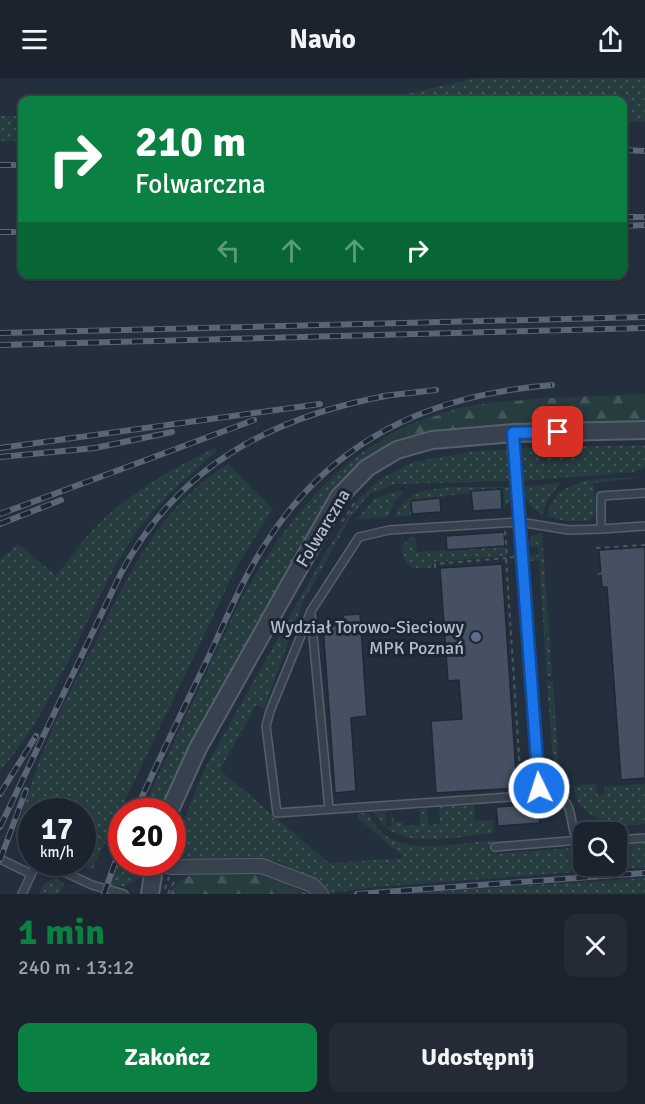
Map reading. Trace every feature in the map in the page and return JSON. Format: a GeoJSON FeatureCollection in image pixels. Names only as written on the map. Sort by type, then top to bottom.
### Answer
{"type":"FeatureCollection","features":[{"type":"Feature","properties":{"kind":"street","name":"Folwarczna"},"geometry":{"type":"LineString","coordinates":[[182,798],[198,748],[309,550],[351,483],[375,461],[406,446],[432,440],[513,433],[645,430]]}},
{"type":"Feature","properties":{"kind":"street"},"geometry":{"type":"LineString","coordinates":[[186,867],[262,866],[312,885],[321,894]]}},
{"type":"Feature","properties":{"kind":"street"},"geometry":{"type":"LineString","coordinates":[[150,894],[152,876]]}},
{"type":"Feature","properties":{"kind":"lane"},"geometry":{"type":"LineString","coordinates":[[513,433],[540,794]]}},
{"type":"Feature","properties":{"kind":"lane"},"geometry":{"type":"LineString","coordinates":[[601,529],[601,496],[645,493]]}},
{"type":"Feature","properties":{"kind":"lane"},"geometry":{"type":"LineString","coordinates":[[573,829],[570,809],[565,801],[556,795],[540,794],[277,813],[266,726],[311,612],[359,537],[389,530],[519,522],[569,530],[645,526]]}},
{"type":"Feature","properties":{"kind":"lane"},"geometry":{"type":"LineString","coordinates":[[311,612],[329,809]]}},
{"type":"Feature","properties":{"kind":"lane"},"geometry":{"type":"LineString","coordinates":[[627,839],[645,838]]}},
{"type":"Feature","properties":{"kind":"lane"},"geometry":{"type":"LineString","coordinates":[[495,847],[573,842]]}},
{"type":"Feature","properties":{"kind":"lane"},"geometry":{"type":"LineString","coordinates":[[0,859],[18,868]]}},
{"type":"Feature","properties":{"kind":"lane"},"geometry":{"type":"LineString","coordinates":[[22,894],[30,876]]}},
{"type":"Feature","properties":{"kind":"lane"},"geometry":{"type":"LineString","coordinates":[[73,876],[92,885],[124,894]]}},
{"type":"Feature","properties":{"kind":"path"},"geometry":{"type":"LineString","coordinates":[[336,525],[355,495]]}},
{"type":"Feature","properties":{"kind":"path"},"geometry":{"type":"LineString","coordinates":[[339,527],[358,498]]}},
{"type":"Feature","properties":{"kind":"path"},"geometry":{"type":"LineString","coordinates":[[505,530],[521,789]]}},
{"type":"Feature","properties":{"kind":"path"},"geometry":{"type":"LineString","coordinates":[[596,548],[645,545]]}},
{"type":"Feature","properties":{"kind":"path"},"geometry":{"type":"LineString","coordinates":[[435,568],[435,564],[516,557]]}},
{"type":"Feature","properties":{"kind":"path"},"geometry":{"type":"LineString","coordinates":[[598,574],[603,573]]}},
{"type":"Feature","properties":{"kind":"path"},"geometry":{"type":"LineString","coordinates":[[168,894],[176,882],[176,876]]}},
{"type":"Feature","properties":{"kind":"green space"},"geometry":{"type":"Polygon","coordinates":[[[476,78],[645,78],[645,122],[627,122],[627,96],[397,96],[476,78]]]}},
{"type":"Feature","properties":{"kind":"green space"},"geometry":{"type":"Polygon","coordinates":[[[0,116],[18,116],[18,141],[0,141],[0,116]]]}},
{"type":"Feature","properties":{"kind":"green space"},"geometry":{"type":"Polygon","coordinates":[[[645,394],[645,423],[503,426],[431,432],[402,439],[382,449],[355,468],[340,485],[183,762],[168,798],[148,798],[240,601],[262,564],[312,498],[372,445],[408,426],[447,411],[490,403],[645,394]]]}},
{"type":"Feature","properties":{"kind":"green space"},"geometry":{"type":"Polygon","coordinates":[[[645,394],[645,421],[638,423],[479,426],[427,433],[385,447],[375,448],[385,438],[409,426],[466,408],[525,400],[645,394]]]}},
{"type":"Feature","properties":{"kind":"green space"},"geometry":{"type":"Polygon","coordinates":[[[645,445],[645,468],[633,472],[523,481],[521,448],[645,445]]]}},
{"type":"Feature","properties":{"kind":"green space"},"geometry":{"type":"Polygon","coordinates":[[[215,448],[217,451],[158,505],[129,543],[38,718],[21,745],[0,771],[0,560],[18,544],[56,576],[88,535],[116,508],[164,475],[215,448]]]}},
{"type":"Feature","properties":{"kind":"green space"},"geometry":{"type":"Polygon","coordinates":[[[509,449],[511,481],[395,484],[369,494],[350,518],[303,602],[264,709],[256,705],[220,770],[329,863],[404,858],[358,818],[358,813],[368,813],[377,828],[390,838],[406,844],[441,846],[495,840],[496,854],[573,848],[573,872],[374,887],[326,894],[279,861],[199,862],[186,858],[186,815],[203,772],[323,557],[358,500],[380,479],[413,462],[471,452],[509,449]]]}},
{"type":"Feature","properties":{"kind":"green space"},"geometry":{"type":"Polygon","coordinates":[[[228,464],[273,509],[237,566],[126,798],[108,798],[108,836],[96,862],[96,798],[27,798],[55,723],[136,563],[167,519],[205,480],[228,464]]]}},
{"type":"Feature","properties":{"kind":"green space"},"geometry":{"type":"Polygon","coordinates":[[[645,477],[594,483],[596,512],[589,521],[565,521],[547,516],[552,502],[561,492],[573,485],[601,479],[645,477]]]}},
{"type":"Feature","properties":{"kind":"green space"},"geometry":{"type":"Polygon","coordinates":[[[560,483],[548,499],[542,515],[527,503],[524,486],[560,483]]]}},
{"type":"Feature","properties":{"kind":"green space"},"geometry":{"type":"Polygon","coordinates":[[[451,487],[512,487],[512,499],[504,508],[503,488],[411,501],[412,515],[394,517],[404,502],[418,493],[451,487]]]}},
{"type":"Feature","properties":{"kind":"green space"},"geometry":{"type":"Polygon","coordinates":[[[397,491],[404,492],[394,503],[388,517],[357,519],[374,499],[397,491]]]}},
{"type":"Feature","properties":{"kind":"green space"},"geometry":{"type":"Polygon","coordinates":[[[542,532],[552,676],[547,677],[539,561],[529,561],[528,556],[538,555],[538,547],[528,547],[532,536],[542,532]]]}},
{"type":"Feature","properties":{"kind":"green space"},"geometry":{"type":"Polygon","coordinates":[[[415,536],[417,552],[505,546],[506,556],[432,562],[432,568],[413,568],[405,560],[402,551],[406,542],[415,536]]]}},
{"type":"Feature","properties":{"kind":"green space"},"geometry":{"type":"Polygon","coordinates":[[[547,681],[553,681],[560,787],[552,787],[545,781],[544,774],[554,773],[553,766],[543,767],[543,763],[553,762],[547,681]]]}},
{"type":"Feature","properties":{"kind":"green space"},"geometry":{"type":"Polygon","coordinates":[[[596,784],[597,795],[604,794],[604,787],[645,784],[645,824],[608,822],[590,814],[582,807],[574,786],[596,784]]]}},
{"type":"Feature","properties":{"kind":"green space"},"geometry":{"type":"Polygon","coordinates":[[[474,805],[475,821],[493,820],[494,833],[427,839],[411,838],[387,827],[392,827],[391,811],[394,822],[402,822],[403,826],[420,825],[419,809],[427,808],[428,825],[440,824],[439,807],[474,805]]]}},
{"type":"Feature","properties":{"kind":"green space"},"geometry":{"type":"Polygon","coordinates":[[[385,811],[386,827],[384,825],[375,812],[385,811]]]}},
{"type":"Feature","properties":{"kind":"green space"},"geometry":{"type":"Polygon","coordinates":[[[645,843],[645,867],[627,868],[627,844],[645,843]]]}},
{"type":"Feature","properties":{"kind":"green space"},"geometry":{"type":"Polygon","coordinates":[[[220,870],[257,870],[308,894],[170,894],[176,884],[196,873],[220,870]]]}},
{"type":"Feature","properties":{"kind":"green space"},"geometry":{"type":"Polygon","coordinates":[[[114,876],[140,876],[128,885],[110,887],[114,876]]]}},
{"type":"Feature","properties":{"kind":"green space"},"geometry":{"type":"Polygon","coordinates":[[[54,878],[64,883],[59,894],[39,894],[45,883],[54,878]]]}},
{"type":"Feature","properties":{"kind":"green space"},"geometry":{"type":"Polygon","coordinates":[[[645,878],[645,894],[397,894],[645,878]]]}},
{"type":"Feature","properties":{"kind":"building"},"geometry":{"type":"Polygon","coordinates":[[[501,489],[502,509],[473,511],[471,491],[501,489]]]}},
{"type":"Feature","properties":{"kind":"building"},"geometry":{"type":"Polygon","coordinates":[[[440,498],[441,512],[412,514],[411,501],[440,498]]]}},
{"type":"Feature","properties":{"kind":"building"},"geometry":{"type":"Polygon","coordinates":[[[504,532],[505,546],[447,550],[446,536],[504,532]]]}},
{"type":"Feature","properties":{"kind":"building"},"geometry":{"type":"Polygon","coordinates":[[[645,547],[645,778],[621,780],[607,587],[602,587],[599,550],[645,547]]]}},
{"type":"Feature","properties":{"kind":"building","name":"Wydział Torowo-Sieciowy MPK Poznań"},"geometry":{"type":"Polygon","coordinates":[[[502,564],[517,788],[436,793],[431,721],[462,719],[459,680],[448,681],[440,568],[502,564]]]}},
{"type":"Feature","properties":{"kind":"building"},"geometry":{"type":"Polygon","coordinates":[[[360,614],[367,716],[351,718],[356,791],[335,793],[323,626],[344,625],[343,615],[360,614]]]}},
{"type":"Feature","properties":{"kind":"building"},"geometry":{"type":"Polygon","coordinates":[[[538,804],[540,823],[498,826],[496,807],[538,804]]]}},
{"type":"Feature","properties":{"kind":"railway"},"geometry":{"type":"LineString","coordinates":[[627,150],[645,151]]}},
{"type":"Feature","properties":{"kind":"railway"},"geometry":{"type":"LineString","coordinates":[[0,165],[18,165]]}},
{"type":"Feature","properties":{"kind":"railway"},"geometry":{"type":"LineString","coordinates":[[627,217],[645,217]]}},
{"type":"Feature","properties":{"kind":"railway"},"geometry":{"type":"LineString","coordinates":[[627,226],[645,225]]}},
{"type":"Feature","properties":{"kind":"railway"},"geometry":{"type":"LineString","coordinates":[[0,232],[18,232]]}},
{"type":"Feature","properties":{"kind":"railway"},"geometry":{"type":"LineString","coordinates":[[0,333],[645,317]]}},
{"type":"Feature","properties":{"kind":"railway"},"geometry":{"type":"LineString","coordinates":[[0,345],[645,328]]}},
{"type":"Feature","properties":{"kind":"railway"},"geometry":{"type":"LineString","coordinates":[[141,798],[235,600],[264,546],[291,509],[320,477],[352,451],[387,429],[425,412],[465,399],[507,390],[552,385]]}},
{"type":"Feature","properties":{"kind":"railway"},"geometry":{"type":"LineString","coordinates":[[383,396],[436,390]]}},
{"type":"Feature","properties":{"kind":"railway"},"geometry":{"type":"LineString","coordinates":[[0,827],[121,573],[144,535],[171,502],[201,474],[234,451],[269,432],[308,416],[348,404],[391,395]]}},
{"type":"Feature","properties":{"kind":"railway"},"geometry":{"type":"LineString","coordinates":[[0,448],[320,404]]}},
{"type":"Feature","properties":{"kind":"railway"},"geometry":{"type":"LineString","coordinates":[[0,514],[254,420]]}},
{"type":"Feature","properties":{"kind":"railway"},"geometry":{"type":"LineString","coordinates":[[0,457],[95,448],[172,432]]}},
{"type":"Feature","properties":{"kind":"railway"},"geometry":{"type":"LineString","coordinates":[[0,524],[61,500]]}},
{"type":"Feature","properties":{"kind":"railway"},"geometry":{"type":"LineString","coordinates":[[0,794],[36,736]]}},
{"type":"Feature","properties":{"kind":"railway"},"geometry":{"type":"LineString","coordinates":[[0,860],[26,790]]}},
{"type":"Feature","properties":{"kind":"railway"},"geometry":{"type":"LineString","coordinates":[[357,894],[645,873]]}},
{"type":"Feature","properties":{"kind":"railway"},"geometry":{"type":"LineString","coordinates":[[104,894],[110,876]]}},
{"type":"Feature","properties":{"kind":"place","name":"Wydział Torowo-Sieciowy MPK Poznań"},"geometry":{"type":"Point","coordinates":[476,637]}},
{"type":"Feature","properties":{"kind":"route"},"geometry":{"type":"LineString","coordinates":[[539,788],[513,433],[558,432]]}}]}
